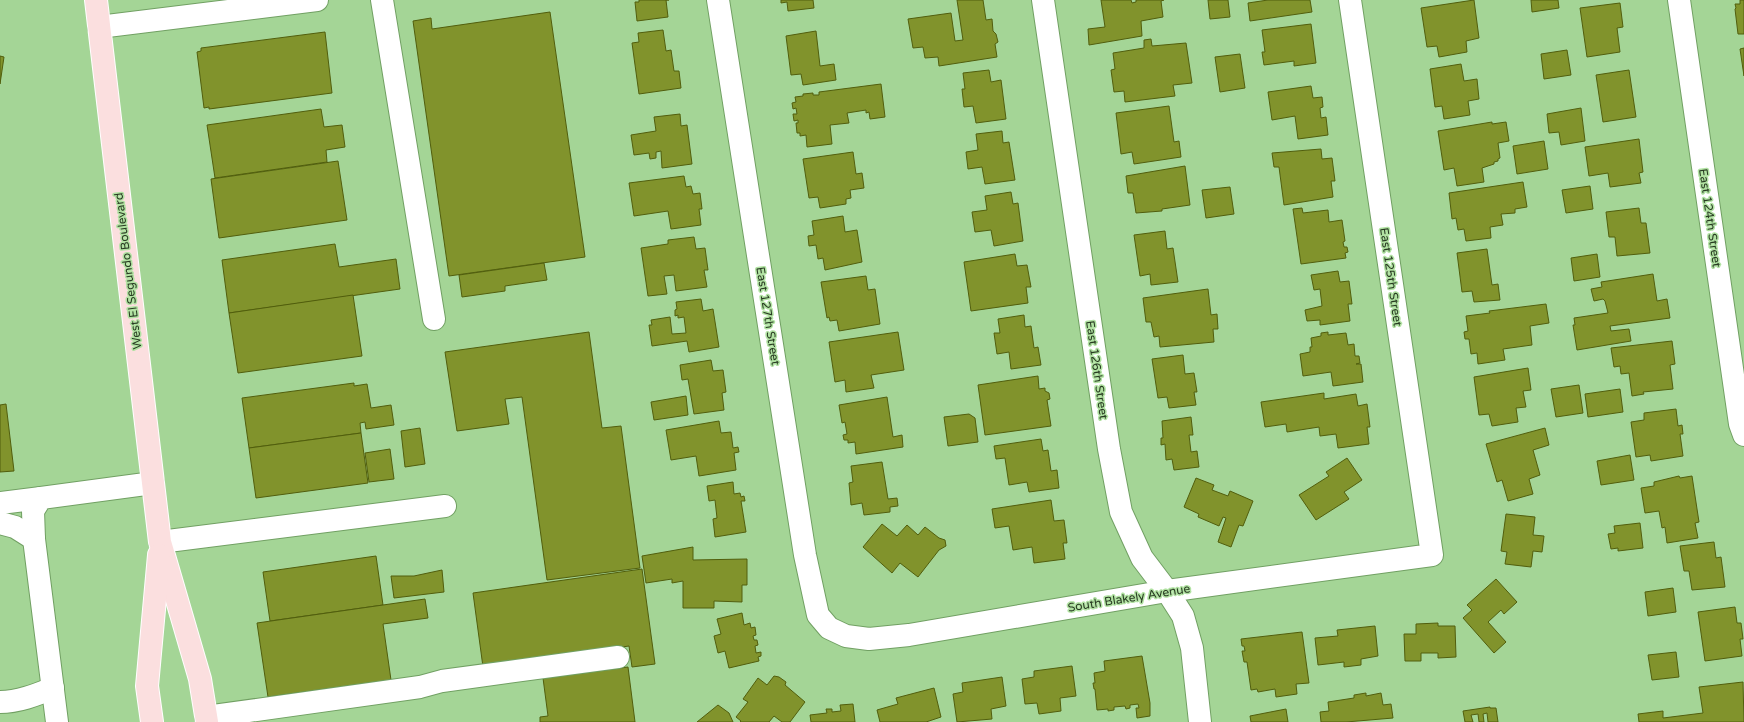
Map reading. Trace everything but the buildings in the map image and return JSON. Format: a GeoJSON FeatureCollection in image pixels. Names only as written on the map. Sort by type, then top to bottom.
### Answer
{"type":"FeatureCollection","features":[{"type":"Feature","properties":{"kind":"main road","name":"West El Segundo Boulevard"},"geometry":{"type":"LineString","coordinates":[[96,0],[160,542],[200,679],[206,719]]}},
{"type":"Feature","properties":{"kind":"main road","name":"West El Segundo Boulevard"},"geometry":{"type":"LineString","coordinates":[[152,722],[147,686],[160,542]]}},
{"type":"Feature","properties":{"kind":"street"},"geometry":{"type":"LineString","coordinates":[[99,27],[317,0]]}},
{"type":"Feature","properties":{"kind":"street"},"geometry":{"type":"LineString","coordinates":[[382,0],[434,319]]}},
{"type":"Feature","properties":{"kind":"street","name":"East 127th Street"},"geometry":{"type":"LineString","coordinates":[[718,0],[805,555],[818,615],[829,628]]}},
{"type":"Feature","properties":{"kind":"street","name":"East 126th Street"},"geometry":{"type":"LineString","coordinates":[[1043,0],[1108,441],[1121,512],[1142,558],[1167,591],[1183,616],[1192,648],[1200,722]]}},
{"type":"Feature","properties":{"kind":"street","name":"East 125th Street"},"geometry":{"type":"LineString","coordinates":[[1350,0],[1432,555]]}},
{"type":"Feature","properties":{"kind":"street","name":"East 124th Street"},"geometry":{"type":"LineString","coordinates":[[1679,0],[1740,424],[1744,435]]}},
{"type":"Feature","properties":{"kind":"street"},"geometry":{"type":"LineString","coordinates":[[0,503],[153,483]]}},
{"type":"Feature","properties":{"kind":"street"},"geometry":{"type":"LineString","coordinates":[[40,498],[33,511],[34,539],[57,722]]}},
{"type":"Feature","properties":{"kind":"street"},"geometry":{"type":"LineString","coordinates":[[160,542],[445,506]]}},
{"type":"Feature","properties":{"kind":"street"},"geometry":{"type":"LineString","coordinates":[[0,523],[15,527],[34,539]]}},
{"type":"Feature","properties":{"kind":"street","name":"South Blakely Avenue"},"geometry":{"type":"LineString","coordinates":[[829,628],[846,636],[869,639],[909,635],[1167,591],[1432,555]]}},
{"type":"Feature","properties":{"kind":"street"},"geometry":{"type":"LineString","coordinates":[[206,719],[405,690],[442,681],[618,657]]}},
{"type":"Feature","properties":{"kind":"street"},"geometry":{"type":"LineString","coordinates":[[0,702],[9,702],[35,695],[53,688]]}}]}
